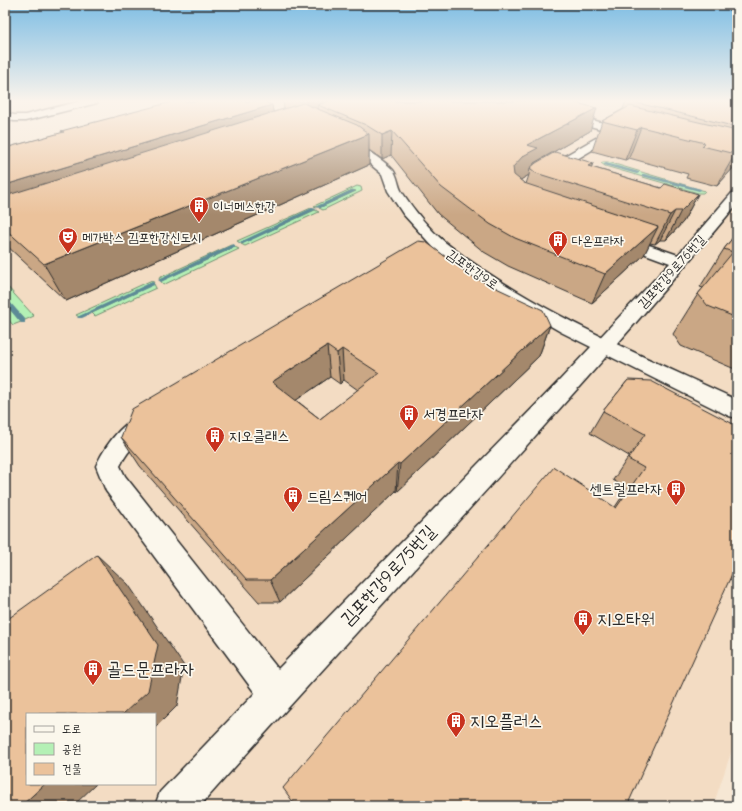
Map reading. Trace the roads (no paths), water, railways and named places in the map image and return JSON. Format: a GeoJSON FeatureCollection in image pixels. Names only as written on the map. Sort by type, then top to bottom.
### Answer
{"type":"FeatureCollection","features":[{"type":"Feature","properties":{"kind":"street","name":"김포한강9로"},"geometry":{"type":"LineString","coordinates":[[333,139],[362,152],[388,172],[395,191],[410,214],[429,251],[604,346],[737,410]]}},
{"type":"Feature","properties":{"kind":"street"},"geometry":{"type":"LineString","coordinates":[[536,178],[602,139]]}},
{"type":"Feature","properties":{"kind":"street","name":"김포한강9로76번길"},"geometry":{"type":"LineString","coordinates":[[604,346],[681,261],[737,196]]}},
{"type":"Feature","properties":{"kind":"street"},"geometry":{"type":"LineString","coordinates":[[604,234],[681,261]]}},
{"type":"Feature","properties":{"kind":"street","name":"김포한강9로75번길"},"geometry":{"type":"LineString","coordinates":[[174,806],[276,694],[604,346]]}},
{"type":"Feature","properties":{"kind":"street"},"geometry":{"type":"LineString","coordinates":[[167,412],[127,436],[114,450],[108,466],[112,477],[115,483],[276,694]]}},
{"type":"Feature","properties":{"kind":"waterway"},"geometry":{"type":"LineString","coordinates":[[606,164],[637,173]]}},
{"type":"Feature","properties":{"kind":"waterway"},"geometry":{"type":"LineString","coordinates":[[644,175],[699,190]]}},
{"type":"Feature","properties":{"kind":"waterway"},"geometry":{"type":"LineString","coordinates":[[318,207],[354,191]]}},
{"type":"Feature","properties":{"kind":"waterway"},"geometry":{"type":"LineString","coordinates":[[241,243],[314,209]]}},
{"type":"Feature","properties":{"kind":"waterway"},"geometry":{"type":"LineString","coordinates":[[161,280],[233,246]]}},
{"type":"Feature","properties":{"kind":"waterway"},"geometry":{"type":"LineString","coordinates":[[80,317],[152,284]]}},
{"type":"Feature","properties":{"kind":"waterway"},"geometry":{"type":"LineString","coordinates":[[5,300],[23,321]]}},
{"type":"Feature","properties":{"kind":"place","name":"이너메스한강"},"geometry":{"type":"Point","coordinates":[199,223]}},
{"type":"Feature","properties":{"kind":"place","name":"메가박스 김포한강신도시"},"geometry":{"type":"Point","coordinates":[68,254]}},
{"type":"Feature","properties":{"kind":"place","name":"다온프라자"},"geometry":{"type":"Point","coordinates":[558,257]}},
{"type":"Feature","properties":{"kind":"place","name":"서경프라자"},"geometry":{"type":"Point","coordinates":[409,431]}},
{"type":"Feature","properties":{"kind":"place","name":"지오클래스"},"geometry":{"type":"Point","coordinates":[215,453]}},
{"type":"Feature","properties":{"kind":"place","name":"센트럴프라자"},"geometry":{"type":"Point","coordinates":[676,506]}},
{"type":"Feature","properties":{"kind":"place","name":"드림스퀘어"},"geometry":{"type":"Point","coordinates":[293,513]}},
{"type":"Feature","properties":{"kind":"place","name":"지오타워"},"geometry":{"type":"Point","coordinates":[583,636]}},
{"type":"Feature","properties":{"kind":"place","name":"골드문프라자"},"geometry":{"type":"Point","coordinates":[93,686]}},
{"type":"Feature","properties":{"kind":"place","name":"지오플러스"},"geometry":{"type":"Point","coordinates":[456,738]}}]}
